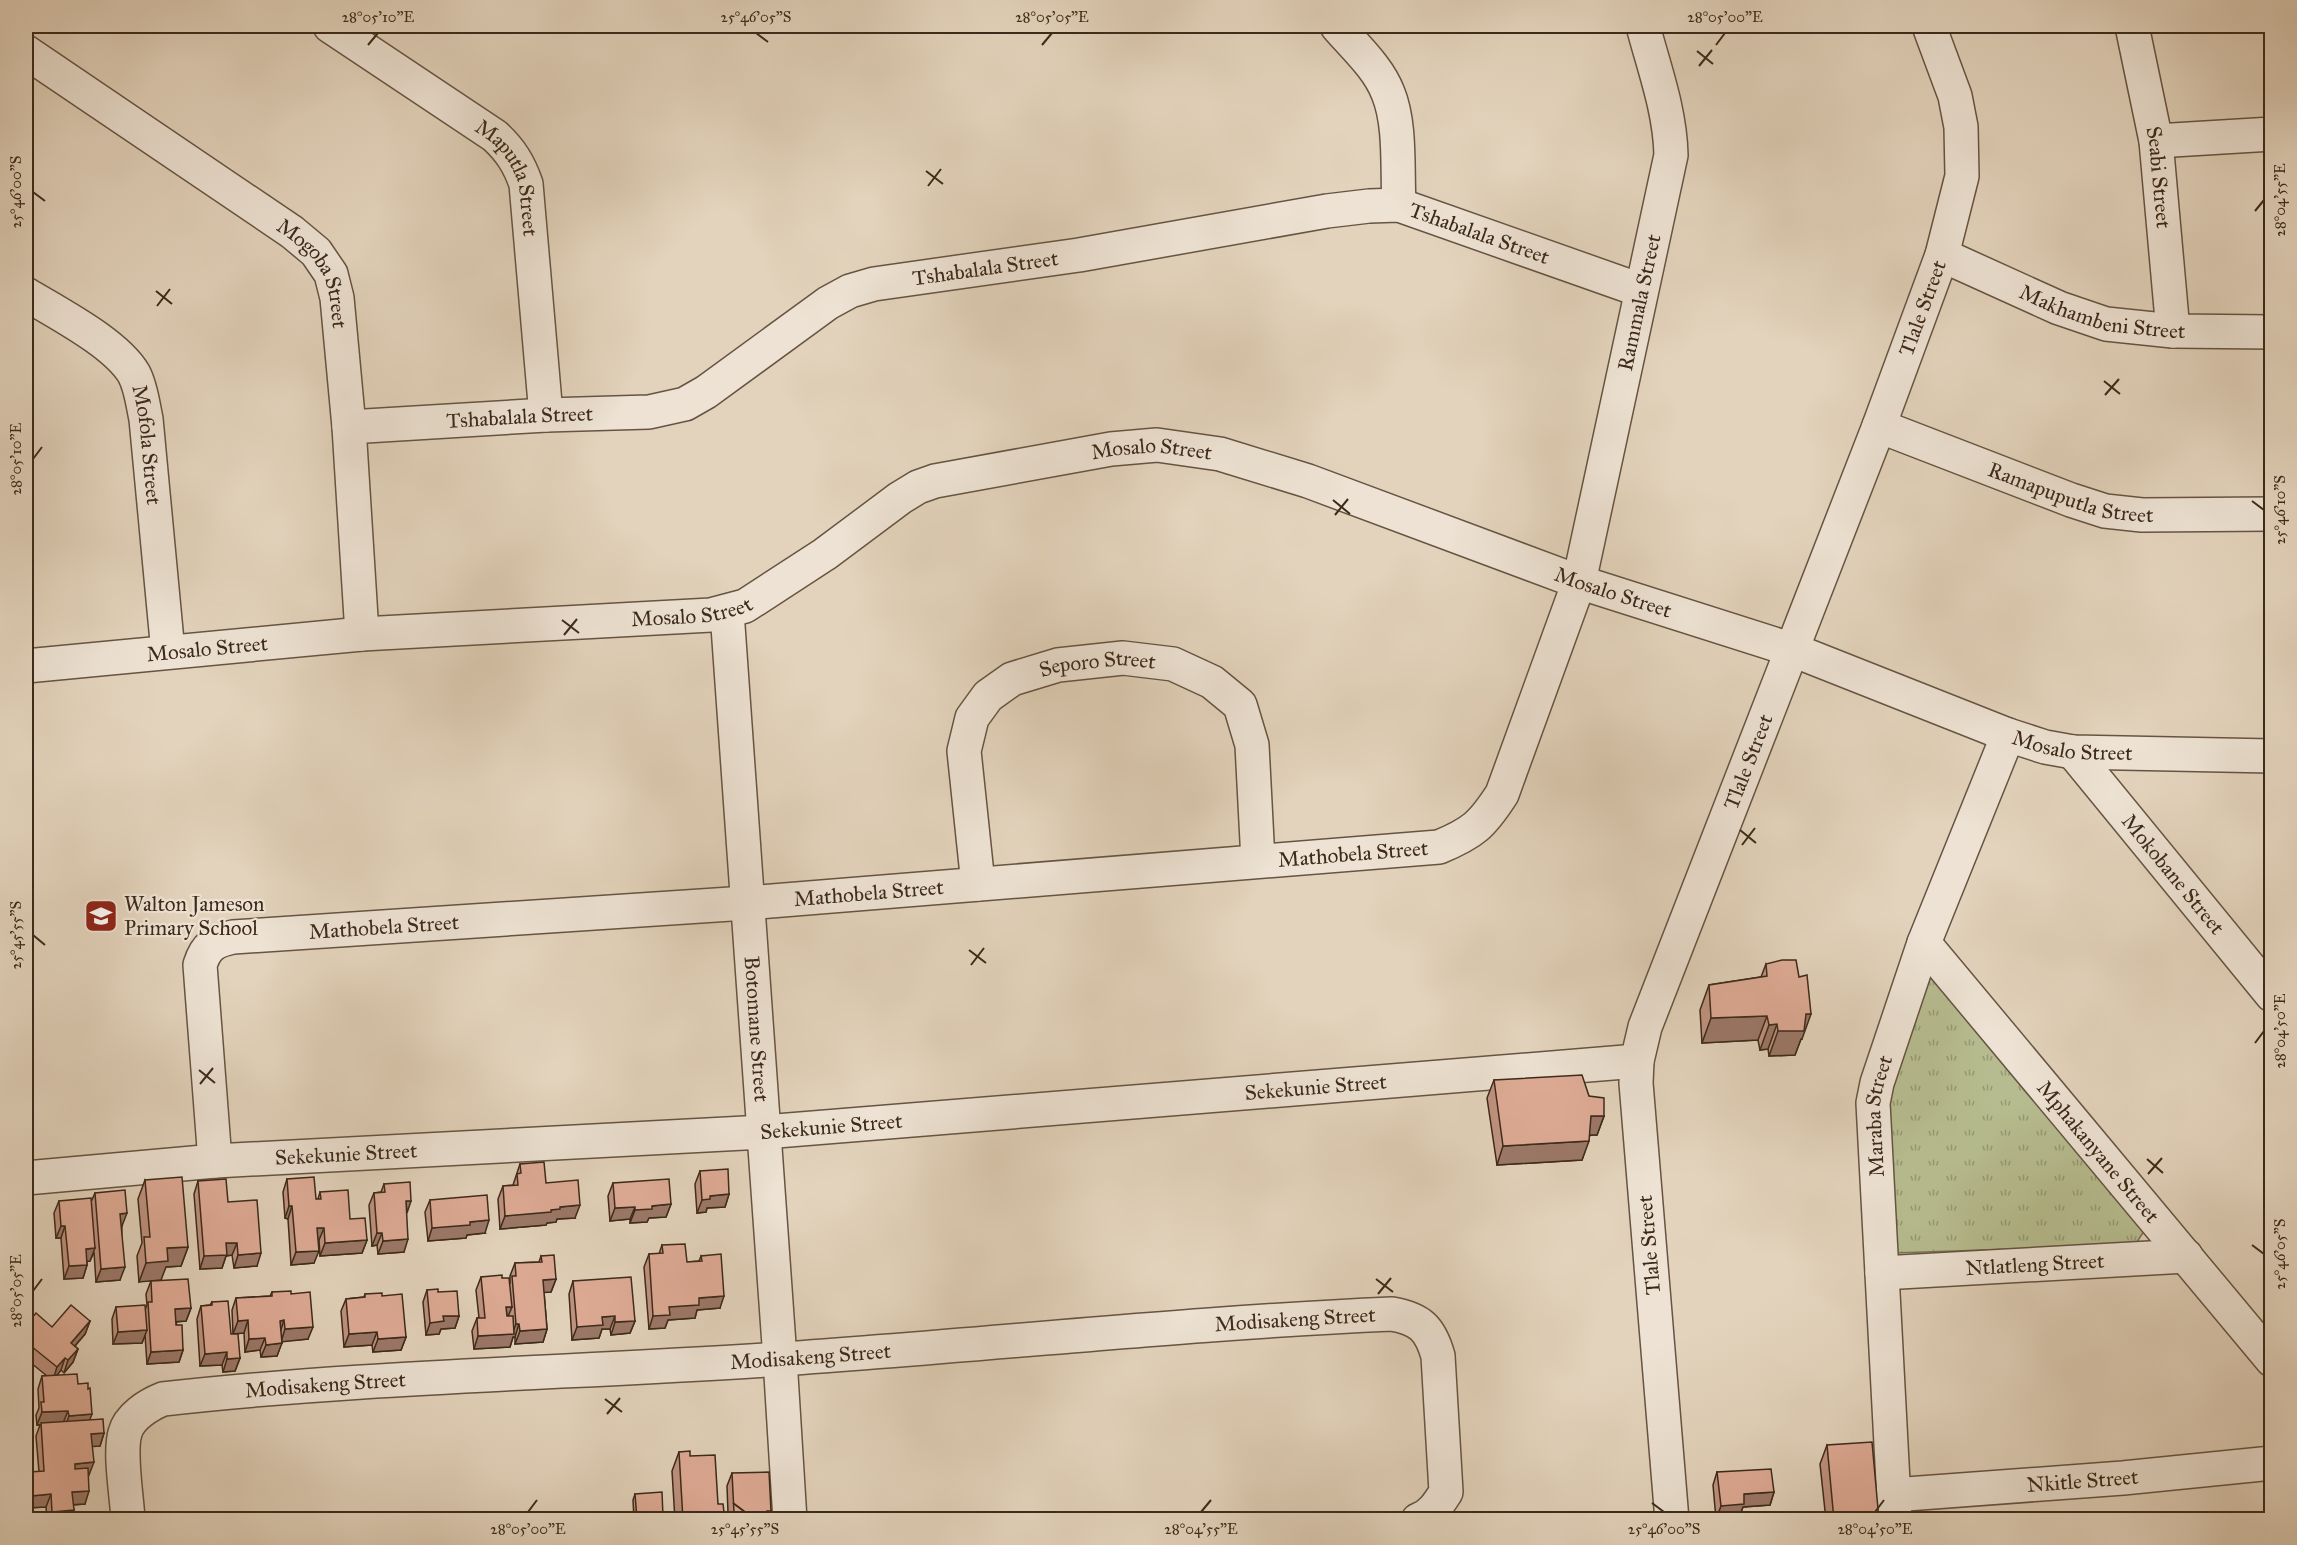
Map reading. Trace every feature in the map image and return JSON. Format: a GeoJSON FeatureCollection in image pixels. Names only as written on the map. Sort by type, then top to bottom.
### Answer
{"type":"FeatureCollection","features":[{"type":"Feature","properties":{"kind":"street","name":"Maputla Street"},"geometry":{"type":"LineString","coordinates":[[330,26],[495,136],[516,159],[526,184],[546,415]]}},
{"type":"Feature","properties":{"kind":"street"},"geometry":{"type":"LineString","coordinates":[[1337,26],[1376,71],[1388,92],[1394,116],[1399,205]]}},
{"type":"Feature","properties":{"kind":"street","name":"Rammala Street"},"geometry":{"type":"LineString","coordinates":[[1579,582],[1640,290],[1671,155],[1670,133],[1664,104],[1643,26]]}},
{"type":"Feature","properties":{"kind":"street","name":"Tlale Street"},"geometry":{"type":"LineString","coordinates":[[1672,1520],[1636,1083],[1637,1061],[1645,1027],[1793,650],[1942,255],[1962,176],[1961,127],[1955,96],[1929,26]]}},
{"type":"Feature","properties":{"kind":"street","name":"Seabi Street"},"geometry":{"type":"LineString","coordinates":[[2132,26],[2156,141],[2173,331]]}},
{"type":"Feature","properties":{"kind":"street","name":"Mogoba Street"},"geometry":{"type":"LineString","coordinates":[[26,52],[292,232],[316,252],[331,274],[337,298],[349,427],[362,634]]}},
{"type":"Feature","properties":{"kind":"street"},"geometry":{"type":"LineString","coordinates":[[2156,141],[2271,135]]}},
{"type":"Feature","properties":{"kind":"street","name":"Tshabalala Street"},"geometry":{"type":"LineString","coordinates":[[349,427],[546,415],[649,412],[685,404],[706,392],[828,303],[850,291],[874,284],[1079,255],[1327,211],[1369,206],[1399,205],[1640,290]]}},
{"type":"Feature","properties":{"kind":"street","name":"Makhambeni Street"},"geometry":{"type":"LineString","coordinates":[[1942,255],[2059,308],[2106,324],[2173,331],[2271,332]]}},
{"type":"Feature","properties":{"kind":"street","name":"Mofola Street"},"geometry":{"type":"LineString","coordinates":[[26,294],[100,341],[121,357],[134,375],[146,419],[168,652]]}},
{"type":"Feature","properties":{"kind":"street","name":"Ramapuputla Street"},"geometry":{"type":"LineString","coordinates":[[1879,426],[2105,511],[2142,515],[2271,514]]}},
{"type":"Feature","properties":{"kind":"street","name":"Mosalo Street"},"geometry":{"type":"LineString","coordinates":[[26,666],[362,634],[711,615],[727,612],[745,606],[805,567],[918,487],[935,481],[1111,449],[1157,446],[1220,454],[1308,481],[1579,582],[1793,650],[2008,735],[2045,747],[2073,752],[2271,756]]}},
{"type":"Feature","properties":{"kind":"street","name":"Mathobela Street"},"geometry":{"type":"LineString","coordinates":[[216,1161],[200,965],[204,952],[217,940],[233,937],[746,903],[1439,847],[1465,836],[1485,819],[1502,794],[1579,582]]}},
{"type":"Feature","properties":{"kind":"street","name":"Botomane Street"},"geometry":{"type":"LineString","coordinates":[[727,612],[790,1520]]}},
{"type":"Feature","properties":{"kind":"street","name":"Seporo Street"},"geometry":{"type":"LineString","coordinates":[[978,885],[964,751],[972,718],[988,696],[1012,679],[1058,665],[1123,658],[1173,664],[1212,682],[1240,705],[1252,746],[1258,861]]}},
{"type":"Feature","properties":{"kind":"street","name":"Maraba Street"},"geometry":{"type":"LineString","coordinates":[[1894,1508],[1873,1103],[1876,1083],[1924,943],[2008,735]]}},
{"type":"Feature","properties":{"kind":"street","name":"Mokobane Street"},"geometry":{"type":"LineString","coordinates":[[2073,752],[2271,995]]}},
{"type":"Feature","properties":{"kind":"street","name":"Mphakanyane Street"},"geometry":{"type":"LineString","coordinates":[[1924,943],[2271,1360]]}},
{"type":"Feature","properties":{"kind":"street","name":"Sekekunie Street"},"geometry":{"type":"LineString","coordinates":[[26,1178],[216,1161],[764,1132],[1637,1061]]}},
{"type":"Feature","properties":{"kind":"street","name":"Ntlatleng Street"},"geometry":{"type":"LineString","coordinates":[[1882,1274],[2186,1256]]}},
{"type":"Feature","properties":{"kind":"street","name":"Modisakeng Street"},"geometry":{"type":"LineString","coordinates":[[128,1520],[125,1432],[147,1406],[163,1399],[353,1382],[780,1359],[1265,1319],[1392,1314],[1407,1317],[1424,1327],[1433,1340],[1438,1356],[1446,1492],[1436,1507],[1424,1518],[1418,1520]]}},
{"type":"Feature","properties":{"kind":"street","name":"Nkitle Street"},"geometry":{"type":"LineString","coordinates":[[1894,1508],[2123,1478],[2271,1463]]}},
{"type":"Feature","properties":{"kind":"path"},"geometry":{"type":"LineString","coordinates":[[1600,1520],[1622,1518]]}},
{"type":"Feature","properties":{"kind":"green space"},"geometry":{"type":"Polygon","coordinates":[[[1932,974],[2146,1228],[2135,1245],[1895,1253],[1883,1084],[1932,974]]]}},
{"type":"Feature","properties":{"kind":"building"},"geometry":{"type":"Polygon","coordinates":[[[1782,960],[1796,960],[1799,977],[1807,975],[1811,1014],[1806,1014],[1804,1031],[1778,1031],[1777,1024],[1769,1025],[1767,1016],[1711,1018],[1709,985],[1767,976],[1766,964],[1782,960]]]}},
{"type":"Feature","properties":{"kind":"building"},"geometry":{"type":"Polygon","coordinates":[[[1582,1075],[1589,1096],[1604,1098],[1604,1116],[1591,1116],[1589,1141],[1503,1146],[1494,1080],[1582,1075]]]}},
{"type":"Feature","properties":{"kind":"building"},"geometry":{"type":"Polygon","coordinates":[[[544,1162],[546,1183],[578,1180],[580,1205],[560,1207],[551,1212],[505,1216],[503,1186],[518,1185],[517,1174],[521,1173],[520,1164],[544,1162]]]}},
{"type":"Feature","properties":{"kind":"building"},"geometry":{"type":"Polygon","coordinates":[[[728,1169],[729,1194],[710,1196],[710,1199],[702,1200],[700,1171],[728,1169]]]}},
{"type":"Feature","properties":{"kind":"building"},"geometry":{"type":"Polygon","coordinates":[[[182,1177],[188,1247],[167,1248],[168,1261],[146,1263],[144,1237],[150,1237],[145,1180],[182,1177]]]}},
{"type":"Feature","properties":{"kind":"building"},"geometry":{"type":"Polygon","coordinates":[[[314,1177],[316,1199],[321,1199],[320,1192],[348,1190],[350,1219],[365,1218],[367,1240],[325,1243],[324,1228],[317,1228],[319,1251],[296,1252],[287,1179],[314,1177]]]}},
{"type":"Feature","properties":{"kind":"building"},"geometry":{"type":"Polygon","coordinates":[[[226,1179],[228,1202],[257,1200],[261,1253],[238,1255],[237,1243],[226,1243],[227,1255],[204,1256],[198,1181],[226,1179]]]}},
{"type":"Feature","properties":{"kind":"building"},"geometry":{"type":"Polygon","coordinates":[[[669,1179],[671,1204],[652,1206],[652,1209],[615,1208],[613,1183],[669,1179]]]}},
{"type":"Feature","properties":{"kind":"building"},"geometry":{"type":"Polygon","coordinates":[[[410,1182],[411,1201],[406,1201],[408,1239],[383,1241],[382,1233],[377,1233],[374,1193],[385,1192],[384,1184],[410,1182]]]}},
{"type":"Feature","properties":{"kind":"building"},"geometry":{"type":"Polygon","coordinates":[[[125,1190],[127,1213],[120,1214],[125,1267],[101,1269],[95,1193],[125,1190]]]}},
{"type":"Feature","properties":{"kind":"building"},"geometry":{"type":"Polygon","coordinates":[[[487,1195],[489,1220],[470,1222],[470,1225],[432,1228],[430,1200],[487,1195]]]}},
{"type":"Feature","properties":{"kind":"building"},"geometry":{"type":"Polygon","coordinates":[[[91,1198],[95,1248],[86,1249],[87,1265],[69,1266],[65,1226],[61,1226],[59,1201],[91,1198]]]}},
{"type":"Feature","properties":{"kind":"building"},"geometry":{"type":"Polygon","coordinates":[[[685,1244],[687,1262],[702,1261],[701,1256],[721,1254],[724,1296],[699,1298],[699,1305],[669,1307],[670,1315],[653,1316],[649,1254],[663,1253],[662,1245],[685,1244]]]}},
{"type":"Feature","properties":{"kind":"building"},"geometry":{"type":"Polygon","coordinates":[[[554,1255],[556,1279],[543,1280],[547,1329],[520,1331],[519,1324],[516,1324],[512,1276],[516,1276],[515,1263],[542,1262],[541,1256],[554,1255]]]}},
{"type":"Feature","properties":{"kind":"building"},"geometry":{"type":"Polygon","coordinates":[[[502,1275],[502,1278],[509,1278],[512,1307],[506,1307],[507,1316],[513,1316],[514,1334],[478,1336],[477,1318],[485,1318],[481,1277],[502,1275]]]}},
{"type":"Feature","properties":{"kind":"building"},"geometry":{"type":"Polygon","coordinates":[[[631,1277],[635,1321],[615,1322],[615,1316],[602,1317],[603,1325],[577,1327],[573,1281],[631,1277]]]}},
{"type":"Feature","properties":{"kind":"building"},"geometry":{"type":"Polygon","coordinates":[[[188,1279],[191,1308],[175,1309],[176,1325],[182,1325],[183,1350],[151,1352],[148,1302],[152,1302],[151,1281],[188,1279]]]}},
{"type":"Feature","properties":{"kind":"building"},"geometry":{"type":"Polygon","coordinates":[[[438,1289],[438,1292],[457,1291],[459,1316],[443,1316],[444,1321],[430,1323],[427,1290],[438,1289]]]}},
{"type":"Feature","properties":{"kind":"building"},"geometry":{"type":"Polygon","coordinates":[[[291,1291],[291,1294],[310,1292],[313,1327],[285,1329],[284,1320],[280,1321],[282,1343],[266,1345],[265,1338],[249,1339],[248,1320],[238,1321],[236,1298],[272,1296],[272,1292],[291,1291]]]}},
{"type":"Feature","properties":{"kind":"building"},"geometry":{"type":"Polygon","coordinates":[[[382,1293],[382,1296],[402,1294],[406,1337],[378,1339],[377,1332],[349,1334],[346,1299],[365,1297],[365,1294],[382,1293]]]}},
{"type":"Feature","properties":{"kind":"building"},"geometry":{"type":"Polygon","coordinates":[[[228,1301],[231,1334],[238,1334],[240,1358],[227,1359],[227,1352],[205,1354],[201,1306],[212,1305],[212,1302],[228,1301]]]}},
{"type":"Feature","properties":{"kind":"building"},"geometry":{"type":"Polygon","coordinates":[[[71,1305],[90,1321],[71,1343],[78,1349],[68,1360],[65,1358],[57,1367],[26,1342],[26,1325],[36,1313],[52,1327],[71,1305]]]}},
{"type":"Feature","properties":{"kind":"building"},"geometry":{"type":"Polygon","coordinates":[[[145,1305],[147,1330],[118,1332],[116,1307],[145,1305]]]}},
{"type":"Feature","properties":{"kind":"building"},"geometry":{"type":"Polygon","coordinates":[[[77,1374],[78,1384],[88,1383],[88,1389],[90,1388],[92,1414],[69,1416],[68,1411],[42,1412],[41,1402],[44,1402],[42,1376],[77,1374]]]}},
{"type":"Feature","properties":{"kind":"building"},"geometry":{"type":"Polygon","coordinates":[[[103,1419],[104,1433],[91,1434],[94,1462],[75,1464],[75,1469],[88,1468],[89,1491],[72,1492],[74,1510],[52,1512],[51,1494],[31,1496],[29,1472],[44,1471],[41,1423],[103,1419]]]}},
{"type":"Feature","properties":{"kind":"building"},"geometry":{"type":"Polygon","coordinates":[[[1872,1442],[1879,1520],[1834,1520],[1827,1445],[1872,1442]]]}},
{"type":"Feature","properties":{"kind":"building"},"geometry":{"type":"Polygon","coordinates":[[[690,1451],[690,1456],[715,1455],[718,1504],[723,1504],[725,1520],[683,1520],[679,1452],[690,1451]]]}},
{"type":"Feature","properties":{"kind":"building"},"geometry":{"type":"Polygon","coordinates":[[[1771,1469],[1774,1492],[1744,1494],[1744,1504],[1721,1506],[1717,1472],[1771,1469]]]}},
{"type":"Feature","properties":{"kind":"building"},"geometry":{"type":"Polygon","coordinates":[[[769,1472],[771,1511],[767,1511],[768,1520],[726,1520],[726,1513],[734,1512],[732,1473],[769,1472]]]}},
{"type":"Feature","properties":{"kind":"building"},"geometry":{"type":"Polygon","coordinates":[[[662,1492],[663,1517],[637,1519],[635,1494],[662,1492]]]}},
{"type":"Feature","properties":{"kind":"building"},"geometry":{"type":"Polygon","coordinates":[[[1812,1514],[1813,1520],[1786,1520],[1786,1518],[1812,1514]]]}},
{"type":"Feature","properties":{"kind":"place","name":"Walton Jameson Primary School"},"geometry":{"type":"Point","coordinates":[101,916]}}]}
